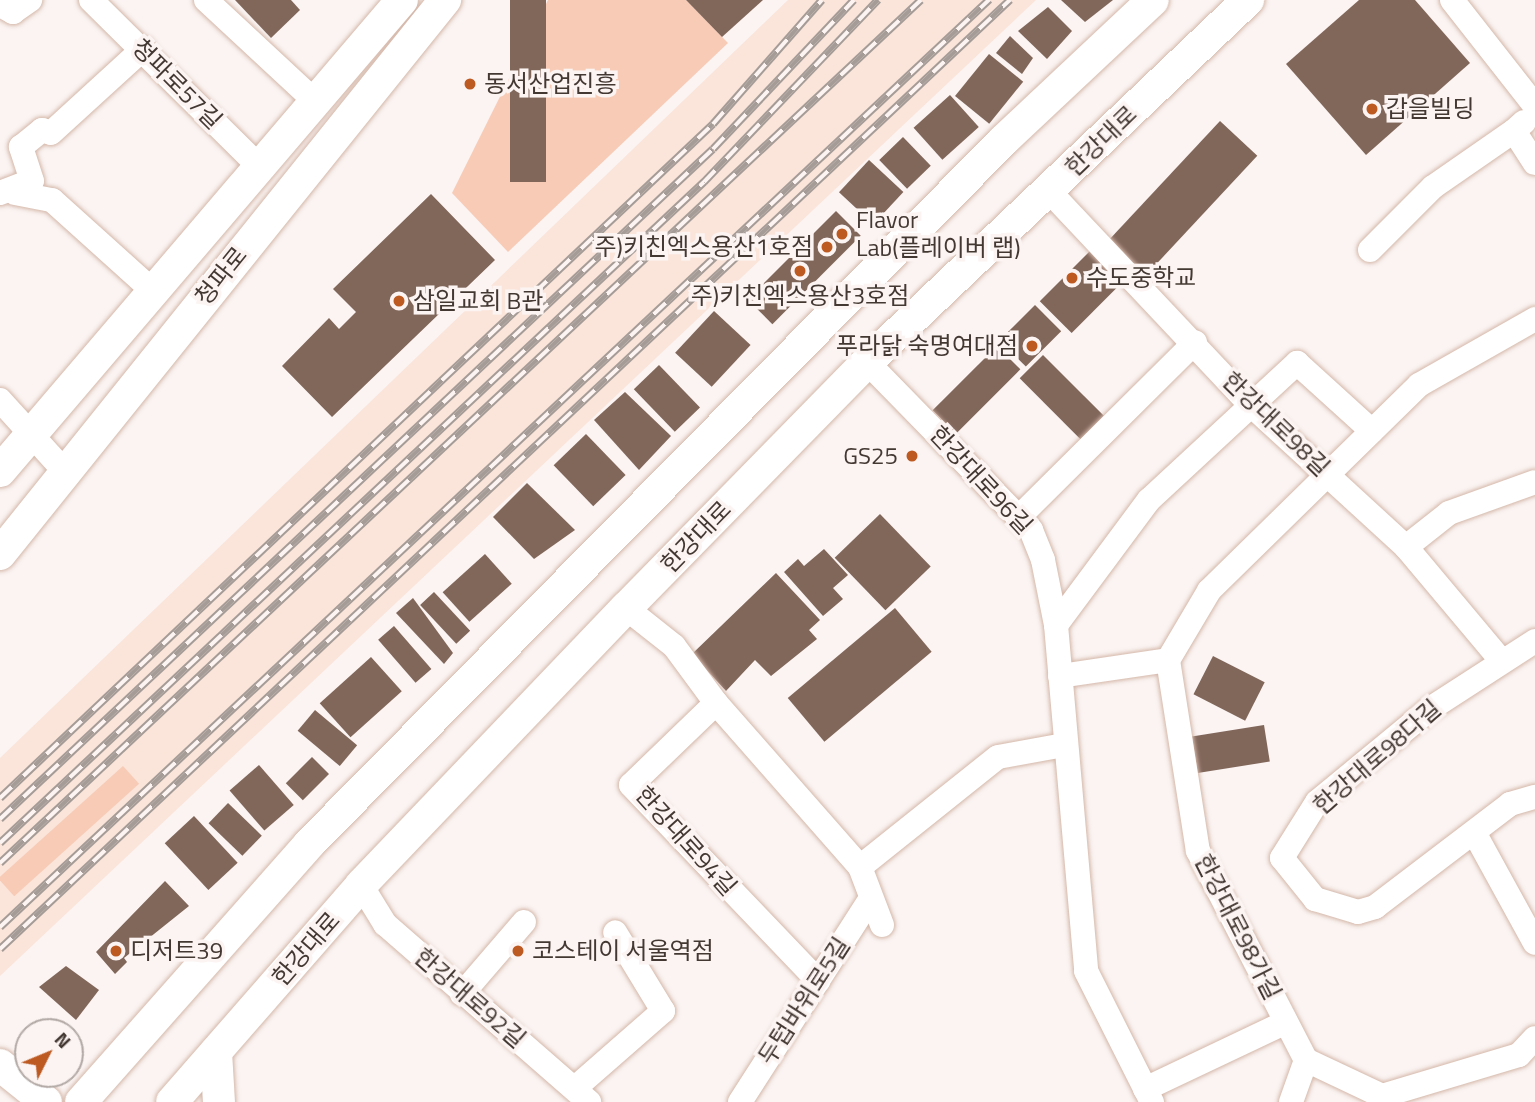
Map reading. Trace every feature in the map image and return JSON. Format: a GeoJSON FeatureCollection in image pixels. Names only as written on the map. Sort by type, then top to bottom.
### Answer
{"type":"FeatureCollection","features":[{"type":"Feature","properties":{"kind":"main road","name":"청파로"},"geometry":{"type":"LineString","coordinates":[[0,471],[29,432],[151,289],[261,168],[402,0]]}},
{"type":"Feature","properties":{"kind":"main road","name":"청파로"},"geometry":{"type":"LineString","coordinates":[[0,554],[446,0]]}},
{"type":"Feature","properties":{"kind":"main road"},"geometry":{"type":"LineString","coordinates":[[81,1102],[309,844],[984,160],[1153,0]]}},
{"type":"Feature","properties":{"kind":"main road","name":"한강대로"},"geometry":{"type":"LineString","coordinates":[[172,1102],[361,885],[626,608],[867,362],[1248,0]]}},
{"type":"Feature","properties":{"kind":"main road"},"geometry":{"type":"LineString","coordinates":[[216,1052],[219,1102]]}},
{"type":"Feature","properties":{"kind":"main road"},"geometry":{"type":"LineString","coordinates":[[0,1065],[46,1102]]}},
{"type":"Feature","properties":{"kind":"street"},"geometry":{"type":"LineString","coordinates":[[0,5],[13,12],[30,0]]}},
{"type":"Feature","properties":{"kind":"street","name":"청파로57길"},"geometry":{"type":"LineString","coordinates":[[91,0],[261,168]]}},
{"type":"Feature","properties":{"kind":"street"},"geometry":{"type":"LineString","coordinates":[[206,0],[317,103]]}},
{"type":"Feature","properties":{"kind":"street"},"geometry":{"type":"LineString","coordinates":[[1452,0],[1535,106]]}},
{"type":"Feature","properties":{"kind":"street"},"geometry":{"type":"LineString","coordinates":[[8,193],[32,181],[21,147],[42,130],[51,133],[143,49]]}},
{"type":"Feature","properties":{"kind":"street"},"geometry":{"type":"LineString","coordinates":[[1370,250],[1433,187],[1514,131],[1535,112]]}},
{"type":"Feature","properties":{"kind":"street"},"geometry":{"type":"LineString","coordinates":[[1514,131],[1535,163]]}},
{"type":"Feature","properties":{"kind":"street","name":"한강대로98길"},"geometry":{"type":"LineString","coordinates":[[1049,191],[1195,342],[1251,405],[1406,547],[1500,659]]}},
{"type":"Feature","properties":{"kind":"street"},"geometry":{"type":"LineString","coordinates":[[8,193],[52,200],[151,289]]}},
{"type":"Feature","properties":{"kind":"street"},"geometry":{"type":"LineString","coordinates":[[1060,676],[1167,660],[1209,591],[1419,385],[1535,318]]}},
{"type":"Feature","properties":{"kind":"street"},"geometry":{"type":"LineString","coordinates":[[1019,517],[1195,342]]}},
{"type":"Feature","properties":{"kind":"street","name":"한강대로96길"},"geometry":{"type":"LineString","coordinates":[[867,362],[1019,517],[1043,560],[1056,625],[1064,745],[1086,971],[1149,1095]]}},
{"type":"Feature","properties":{"kind":"street"},"geometry":{"type":"LineString","coordinates":[[1056,625],[1149,500],[1297,363],[1372,431]]}},
{"type":"Feature","properties":{"kind":"street"},"geometry":{"type":"LineString","coordinates":[[0,400],[67,474]]}},
{"type":"Feature","properties":{"kind":"street"},"geometry":{"type":"LineString","coordinates":[[1406,547],[1449,513],[1535,482]]}},
{"type":"Feature","properties":{"kind":"street"},"geometry":{"type":"LineString","coordinates":[[626,608],[674,646],[716,703],[860,867],[869,901],[882,925]]}},
{"type":"Feature","properties":{"kind":"street"},"geometry":{"type":"LineString","coordinates":[[1500,659],[1535,642]]}},
{"type":"Feature","properties":{"kind":"street","name":"한강대로98다길"},"geometry":{"type":"LineString","coordinates":[[1500,659],[1317,802],[1282,858],[1315,899],[1357,912],[1375,907],[1475,834],[1510,804],[1535,797]]}},
{"type":"Feature","properties":{"kind":"street","name":"한강대로98가길"},"geometry":{"type":"LineString","coordinates":[[1167,660],[1198,851],[1306,1060]]}},
{"type":"Feature","properties":{"kind":"street","name":"한강대로94길"},"geometry":{"type":"LineString","coordinates":[[716,703],[631,785],[818,981]]}},
{"type":"Feature","properties":{"kind":"street"},"geometry":{"type":"LineString","coordinates":[[860,867],[998,757],[1064,745]]}},
{"type":"Feature","properties":{"kind":"street"},"geometry":{"type":"LineString","coordinates":[[1475,834],[1535,943]]}},
{"type":"Feature","properties":{"kind":"street","name":"한강대로92길"},"geometry":{"type":"LineString","coordinates":[[361,885],[385,924],[462,994],[582,1095]]}},
{"type":"Feature","properties":{"kind":"street","name":"두텁바위로5길"},"geometry":{"type":"LineString","coordinates":[[740,1102],[869,901]]}},
{"type":"Feature","properties":{"kind":"street"},"geometry":{"type":"LineString","coordinates":[[462,994],[524,922]]}},
{"type":"Feature","properties":{"kind":"street"},"geometry":{"type":"LineString","coordinates":[[582,1095],[663,1011],[615,932]]}},
{"type":"Feature","properties":{"kind":"street"},"geometry":{"type":"LineString","coordinates":[[1149,1095],[1286,1021]]}},
{"type":"Feature","properties":{"kind":"street"},"geometry":{"type":"LineString","coordinates":[[1291,1102],[1306,1060],[1382,1096],[1401,1097],[1519,1055],[1535,1038]]}},
{"type":"Feature","properties":{"kind":"shaded area"},"geometry":{"type":"Polygon","coordinates":[[[548,0],[686,0],[728,43],[508,252],[452,193],[548,0]]]}},
{"type":"Feature","properties":{"kind":"shaded area"},"geometry":{"type":"Polygon","coordinates":[[[788,0],[1036,0],[0,976],[0,758],[788,0]]]}},
{"type":"Feature","properties":{"kind":"shaded area"},"geometry":{"type":"Polygon","coordinates":[[[123,766],[139,784],[14,896],[0,880],[0,877],[123,766]]]}},
{"type":"Feature","properties":{"kind":"building"},"geometry":{"type":"Polygon","coordinates":[[[235,0],[291,0],[300,10],[271,38],[235,0]]]}},
{"type":"Feature","properties":{"kind":"building"},"geometry":{"type":"Polygon","coordinates":[[[510,0],[546,0],[546,182],[510,182],[510,0]]]}},
{"type":"Feature","properties":{"kind":"building"},"geometry":{"type":"Polygon","coordinates":[[[686,0],[763,0],[722,37],[686,0]]]}},
{"type":"Feature","properties":{"kind":"building"},"geometry":{"type":"Polygon","coordinates":[[[1061,0],[1113,0],[1085,22],[1061,0]]]}},
{"type":"Feature","properties":{"kind":"building","name":"갑을빌딩"},"geometry":{"type":"Polygon","coordinates":[[[1359,0],[1415,0],[1470,63],[1366,155],[1286,64],[1359,0]]]}},
{"type":"Feature","properties":{"kind":"building"},"geometry":{"type":"Polygon","coordinates":[[[1048,7],[1072,31],[1047,59],[1018,31],[1048,7]]]}},
{"type":"Feature","properties":{"kind":"building"},"geometry":{"type":"Polygon","coordinates":[[[1010,36],[1033,58],[1022,74],[996,53],[1010,36]]]}},
{"type":"Feature","properties":{"kind":"building"},"geometry":{"type":"Polygon","coordinates":[[[989,54],[1023,82],[989,124],[955,96],[989,54]]]}},
{"type":"Feature","properties":{"kind":"building"},"geometry":{"type":"Polygon","coordinates":[[[950,95],[979,127],[942,160],[914,128],[950,95]]]}},
{"type":"Feature","properties":{"kind":"building"},"geometry":{"type":"Polygon","coordinates":[[[1220,121],[1257,156],[1142,279],[1105,245],[1220,121]]]}},
{"type":"Feature","properties":{"kind":"building"},"geometry":{"type":"Polygon","coordinates":[[[903,137],[931,166],[907,189],[879,160],[903,137]]]}},
{"type":"Feature","properties":{"kind":"building"},"geometry":{"type":"Polygon","coordinates":[[[869,160],[903,192],[873,224],[839,192],[869,160]]]}},
{"type":"Feature","properties":{"kind":"building","name":"삼일교회 B관"},"geometry":{"type":"Polygon","coordinates":[[[431,194],[495,260],[332,417],[282,366],[329,318],[339,329],[356,312],[333,289],[431,194]]]}},
{"type":"Feature","properties":{"kind":"building"},"geometry":{"type":"Polygon","coordinates":[[[836,211],[861,236],[772,324],[748,299],[836,211]]]}},
{"type":"Feature","properties":{"kind":"building"},"geometry":{"type":"Polygon","coordinates":[[[1090,251],[1122,283],[1072,333],[1040,301],[1090,251]]]}},
{"type":"Feature","properties":{"kind":"building"},"geometry":{"type":"Polygon","coordinates":[[[1035,305],[1061,331],[1026,367],[1000,340],[1035,305]]]}},
{"type":"Feature","properties":{"kind":"building"},"geometry":{"type":"Polygon","coordinates":[[[714,311],[751,345],[712,387],[675,353],[714,311]]]}},
{"type":"Feature","properties":{"kind":"building"},"geometry":{"type":"Polygon","coordinates":[[[997,346],[1020,369],[956,434],[933,410],[997,346]]]}},
{"type":"Feature","properties":{"kind":"building"},"geometry":{"type":"Polygon","coordinates":[[[1043,355],[1104,416],[1080,439],[1020,378],[1043,355]]]}},
{"type":"Feature","properties":{"kind":"building"},"geometry":{"type":"Polygon","coordinates":[[[659,365],[700,407],[675,432],[634,389],[659,365]]]}},
{"type":"Feature","properties":{"kind":"building"},"geometry":{"type":"Polygon","coordinates":[[[625,392],[671,436],[639,470],[594,420],[625,392]]]}},
{"type":"Feature","properties":{"kind":"building"},"geometry":{"type":"Polygon","coordinates":[[[586,434],[626,475],[593,506],[554,465],[586,434]]]}},
{"type":"Feature","properties":{"kind":"building"},"geometry":{"type":"Polygon","coordinates":[[[527,483],[575,530],[534,559],[493,517],[527,483]]]}},
{"type":"Feature","properties":{"kind":"building"},"geometry":{"type":"Polygon","coordinates":[[[880,514],[931,567],[885,610],[835,558],[880,514]]]}},
{"type":"Feature","properties":{"kind":"building"},"geometry":{"type":"Polygon","coordinates":[[[824,549],[848,575],[833,588],[843,599],[823,616],[784,572],[798,559],[804,566],[824,549]]]}},
{"type":"Feature","properties":{"kind":"building"},"geometry":{"type":"Polygon","coordinates":[[[485,554],[512,584],[469,622],[443,592],[485,554]]]}},
{"type":"Feature","properties":{"kind":"building"},"geometry":{"type":"Polygon","coordinates":[[[776,573],[820,620],[809,630],[817,639],[771,676],[755,660],[726,691],[692,654],[776,573]]]}},
{"type":"Feature","properties":{"kind":"building"},"geometry":{"type":"Polygon","coordinates":[[[434,592],[470,631],[456,644],[420,605],[434,592]]]}},
{"type":"Feature","properties":{"kind":"building"},"geometry":{"type":"Polygon","coordinates":[[[413,598],[453,653],[444,664],[396,613],[413,598]]]}},
{"type":"Feature","properties":{"kind":"building"},"geometry":{"type":"Polygon","coordinates":[[[895,608],[932,652],[824,742],[788,698],[895,608]]]}},
{"type":"Feature","properties":{"kind":"building"},"geometry":{"type":"Polygon","coordinates":[[[394,626],[431,669],[416,683],[378,640],[394,626]]]}},
{"type":"Feature","properties":{"kind":"building"},"geometry":{"type":"Polygon","coordinates":[[[1213,656],[1265,682],[1245,721],[1193,694],[1213,656]]]}},
{"type":"Feature","properties":{"kind":"building"},"geometry":{"type":"Polygon","coordinates":[[[371,657],[402,691],[351,737],[320,703],[371,657]]]}},
{"type":"Feature","properties":{"kind":"building"},"geometry":{"type":"Polygon","coordinates":[[[315,710],[357,745],[340,766],[298,731],[315,710]]]}},
{"type":"Feature","properties":{"kind":"building"},"geometry":{"type":"Polygon","coordinates":[[[1264,725],[1270,762],[1198,773],[1192,736],[1264,725]]]}},
{"type":"Feature","properties":{"kind":"building"},"geometry":{"type":"Polygon","coordinates":[[[312,757],[329,774],[303,800],[286,783],[312,757]]]}},
{"type":"Feature","properties":{"kind":"building"},"geometry":{"type":"Polygon","coordinates":[[[259,765],[294,805],[264,831],[230,791],[259,765]]]}},
{"type":"Feature","properties":{"kind":"building"},"geometry":{"type":"Polygon","coordinates":[[[228,803],[262,836],[242,856],[209,823],[228,803]]]}},
{"type":"Feature","properties":{"kind":"building"},"geometry":{"type":"Polygon","coordinates":[[[194,816],[238,863],[208,890],[165,843],[194,816]]]}},
{"type":"Feature","properties":{"kind":"building"},"geometry":{"type":"Polygon","coordinates":[[[165,881],[189,906],[124,958],[127,962],[115,974],[96,952],[165,881]]]}},
{"type":"Feature","properties":{"kind":"building"},"geometry":{"type":"Polygon","coordinates":[[[66,966],[99,990],[78,1018],[74,1018],[39,987],[66,966]]]}},
{"type":"Feature","properties":{"kind":"railway"},"geometry":{"type":"LineString","coordinates":[[0,798],[713,124],[822,0]]}},
{"type":"Feature","properties":{"kind":"railway"},"geometry":{"type":"LineString","coordinates":[[0,819],[713,149],[854,0]]}},
{"type":"Feature","properties":{"kind":"railway"},"geometry":{"type":"LineString","coordinates":[[0,843],[704,182],[878,0]]}},
{"type":"Feature","properties":{"kind":"railway"},"geometry":{"type":"LineString","coordinates":[[0,863],[921,0]]}},
{"type":"Feature","properties":{"kind":"railway"},"geometry":{"type":"LineString","coordinates":[[0,927],[989,0]]}},
{"type":"Feature","properties":{"kind":"railway"},"geometry":{"type":"LineString","coordinates":[[0,949],[1010,0]]}},
{"type":"Feature","properties":{"kind":"place","name":"동서산업진흥"},"geometry":{"type":"Point","coordinates":[470,84]}},
{"type":"Feature","properties":{"kind":"place","name":"갑을빌딩"},"geometry":{"type":"Point","coordinates":[1372,109]}},
{"type":"Feature","properties":{"kind":"place","name":"Flavor Lab(플레이버 랩)"},"geometry":{"type":"Point","coordinates":[842,234]}},
{"type":"Feature","properties":{"kind":"place","name":"주)키친엑스용산1호점"},"geometry":{"type":"Point","coordinates":[827,247]}},
{"type":"Feature","properties":{"kind":"place","name":"주)키친엑스용산3호점"},"geometry":{"type":"Point","coordinates":[800,271]}},
{"type":"Feature","properties":{"kind":"place","name":"수도중학교"},"geometry":{"type":"Point","coordinates":[1072,278]}},
{"type":"Feature","properties":{"kind":"place","name":"삼일교회 B관"},"geometry":{"type":"Point","coordinates":[399,301]}},
{"type":"Feature","properties":{"kind":"place","name":"푸라닭 숙명여대점"},"geometry":{"type":"Point","coordinates":[1032,346]}},
{"type":"Feature","properties":{"kind":"place","name":"GS25"},"geometry":{"type":"Point","coordinates":[912,456]}},
{"type":"Feature","properties":{"kind":"place","name":"디저트39"},"geometry":{"type":"Point","coordinates":[116,951]}},
{"type":"Feature","properties":{"kind":"place","name":"코스테이 서울역점"},"geometry":{"type":"Point","coordinates":[518,951]}}]}
